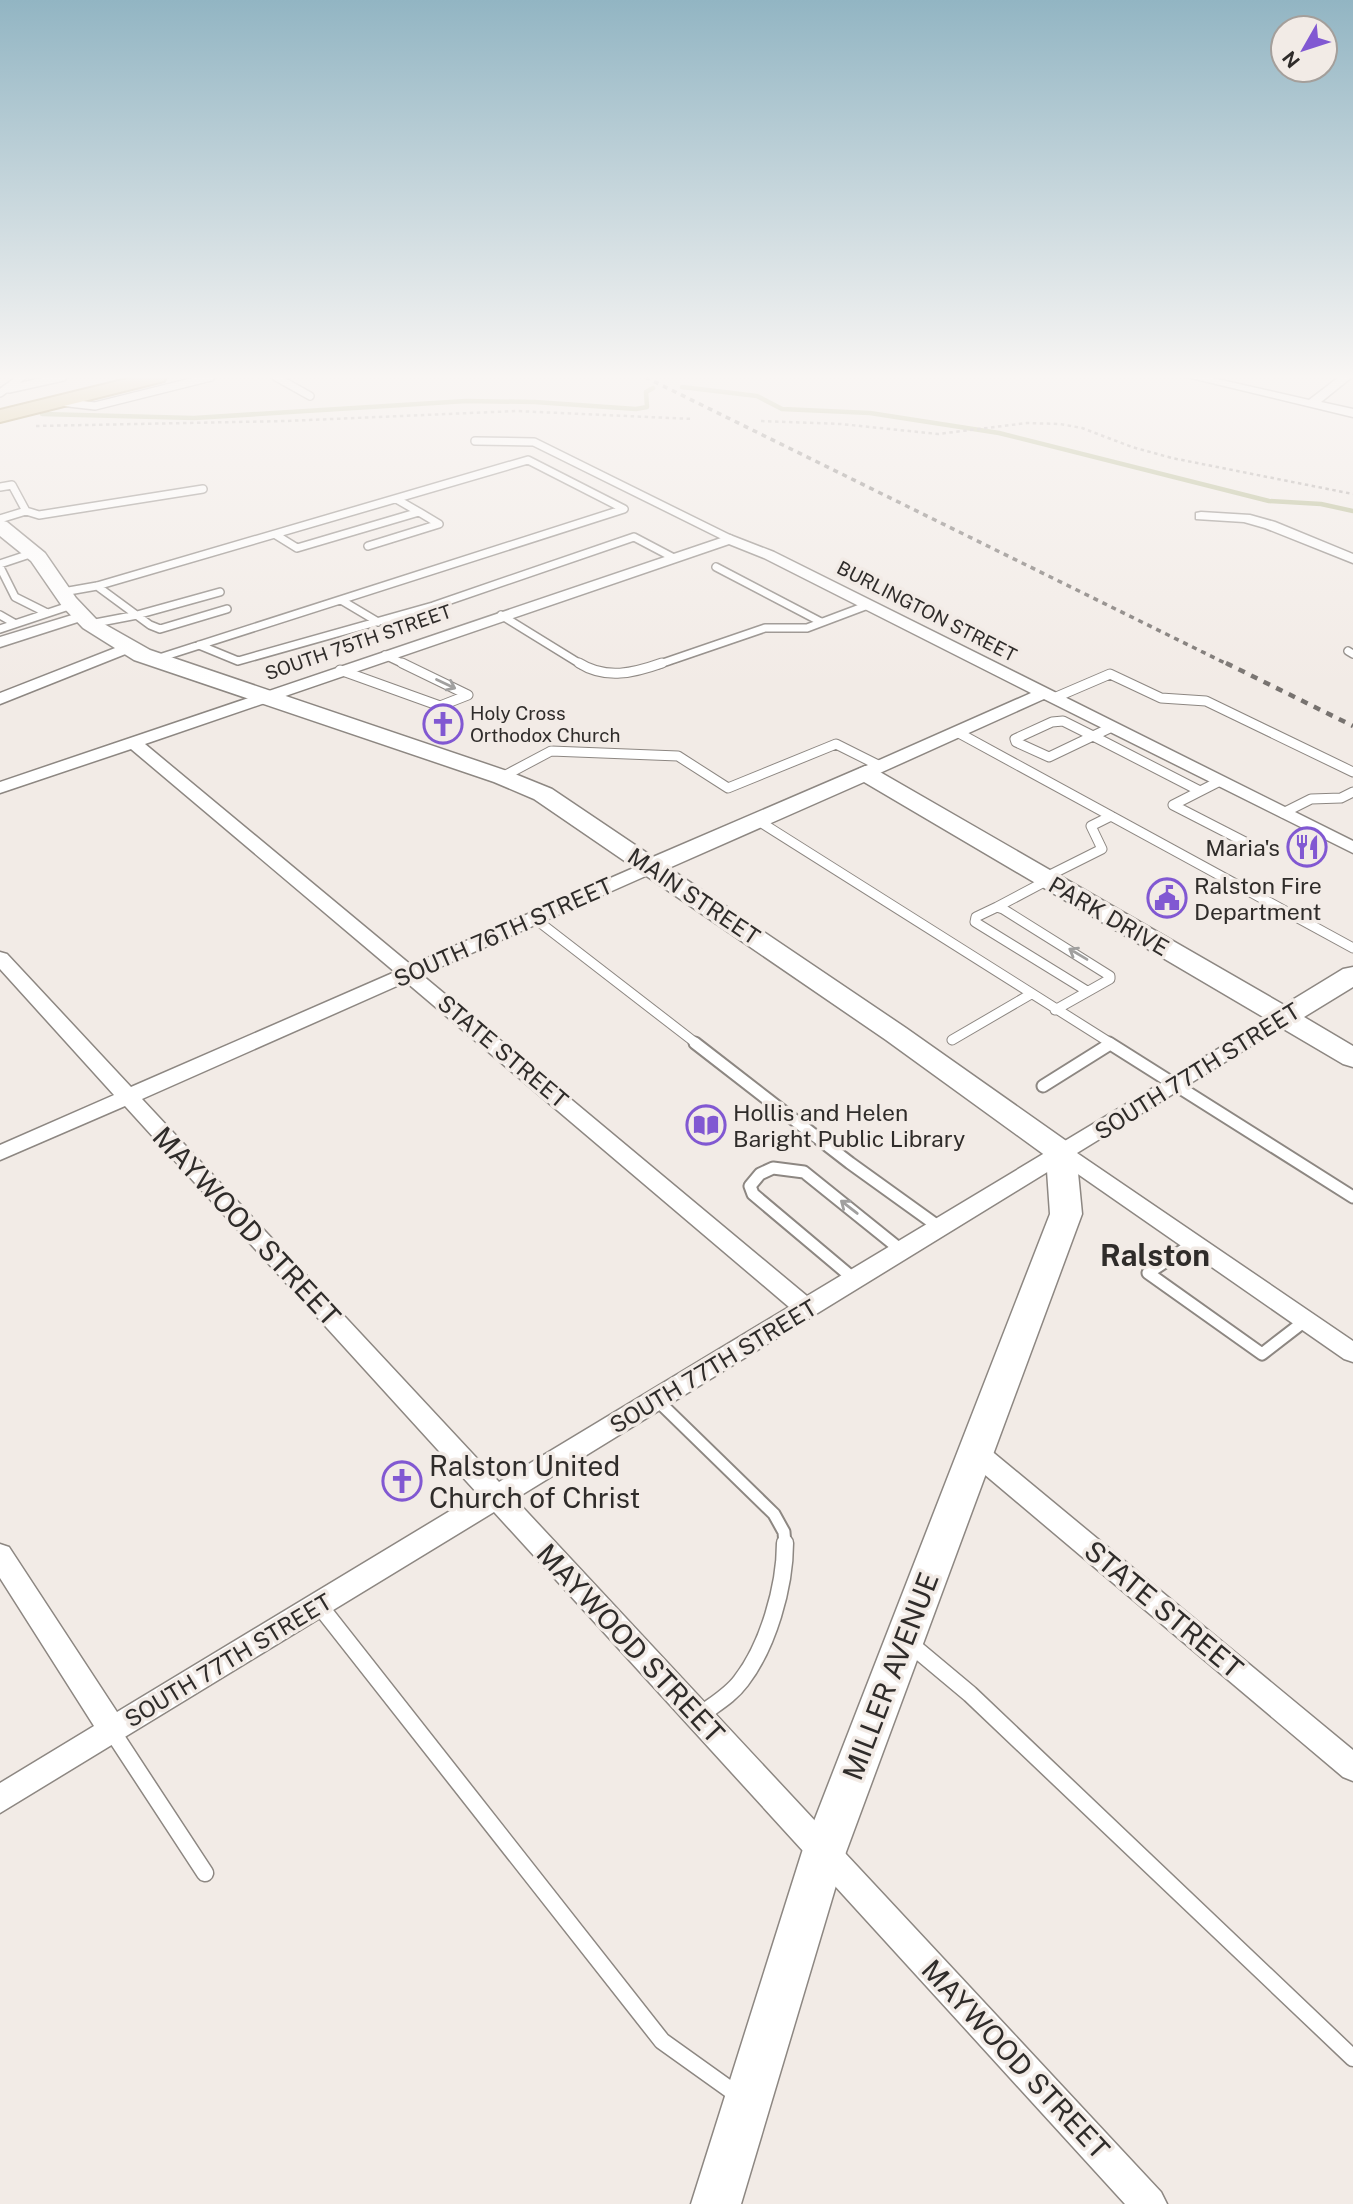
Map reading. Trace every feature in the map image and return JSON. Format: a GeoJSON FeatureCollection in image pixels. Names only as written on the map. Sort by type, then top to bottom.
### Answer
{"type":"FeatureCollection","features":[{"type":"Feature","properties":{"kind":"main road","name":"MAIN STREET"},"geometry":{"type":"LineString","coordinates":[[0,526],[48,569],[76,609],[128,648],[153,660],[502,777],[556,802],[1061,1152]]}},
{"type":"Feature","properties":{"kind":"main road","name":"SOUTH 76TH STREET"},"geometry":{"type":"LineString","coordinates":[[651,867],[872,769]]}},
{"type":"Feature","properties":{"kind":"main road","name":"PARK DRIVE"},"geometry":{"type":"LineString","coordinates":[[872,769],[1046,879],[1353,1058]]}},
{"type":"Feature","properties":{"kind":"main road","name":"SOUTH 77TH STREET"},"geometry":{"type":"LineString","coordinates":[[1283,1018],[1353,975]]}},
{"type":"Feature","properties":{"kind":"main road","name":"MILLER AVENUE"},"geometry":{"type":"LineString","coordinates":[[716,2204],[824,1852],[1066,1214],[1061,1152]]}},
{"type":"Feature","properties":{"kind":"street"},"geometry":{"type":"LineString","coordinates":[[1202,516],[1245,518],[1270,525],[1353,559]]}},
{"type":"Feature","properties":{"kind":"street","name":"SOUTH 75TH STREET"},"geometry":{"type":"LineString","coordinates":[[0,788],[500,615],[730,539]]}},
{"type":"Feature","properties":{"kind":"street","name":"BURLINGTON STREET"},"geometry":{"type":"LineString","coordinates":[[730,539],[769,555],[1353,848]]}},
{"type":"Feature","properties":{"kind":"street"},"geometry":{"type":"LineString","coordinates":[[0,642],[76,609]]}},
{"type":"Feature","properties":{"kind":"street"},"geometry":{"type":"LineString","coordinates":[[0,699],[128,648]]}},
{"type":"Feature","properties":{"kind":"street","name":"SOUTH 76TH STREET"},"geometry":{"type":"LineString","coordinates":[[872,769],[1049,696]]}},
{"type":"Feature","properties":{"kind":"street","name":"STATE STREET"},"geometry":{"type":"LineString","coordinates":[[133,742],[807,1308]]}},
{"type":"Feature","properties":{"kind":"street","name":"SOUTH 76TH STREET"},"geometry":{"type":"LineString","coordinates":[[0,1153],[651,867]]}},
{"type":"Feature","properties":{"kind":"street","name":"MAYWOOD STREET"},"geometry":{"type":"LineString","coordinates":[[0,958],[1149,2204]]}},
{"type":"Feature","properties":{"kind":"street","name":"SOUTH 77TH STREET"},"geometry":{"type":"LineString","coordinates":[[0,1799],[1283,1018]]}},
{"type":"Feature","properties":{"kind":"street","name":"MAIN STREET"},"geometry":{"type":"LineString","coordinates":[[1061,1152],[1353,1353]]}},
{"type":"Feature","properties":{"kind":"street","name":"STATE STREET"},"geometry":{"type":"LineString","coordinates":[[974,1451],[1353,1768]]}},
{"type":"Feature","properties":{"kind":"street"},"geometry":{"type":"LineString","coordinates":[[0,1555],[96,1700],[112,1731]]}},
{"type":"Feature","properties":{"kind":"lane"},"geometry":{"type":"LineString","coordinates":[[76,609],[97,586],[463,480]]}},
{"type":"Feature","properties":{"kind":"lane"},"geometry":{"type":"LineString","coordinates":[[153,660],[624,509],[567,480]]}},
{"type":"Feature","properties":{"kind":"lane","name":"BURLINGTON STREET"},"geometry":{"type":"LineString","coordinates":[[613,480],[730,539]]}},
{"type":"Feature","properties":{"kind":"lane"},"geometry":{"type":"LineString","coordinates":[[0,487],[12,485],[26,511]]}},
{"type":"Feature","properties":{"kind":"lane"},"geometry":{"type":"LineString","coordinates":[[0,519],[26,511],[39,515],[203,489]]}},
{"type":"Feature","properties":{"kind":"lane"},"geometry":{"type":"LineString","coordinates":[[368,546],[439,524],[398,500]]}},
{"type":"Feature","properties":{"kind":"lane"},"geometry":{"type":"LineString","coordinates":[[276,535],[298,548],[419,512]]}},
{"type":"Feature","properties":{"kind":"lane"},"geometry":{"type":"LineString","coordinates":[[199,645],[237,661],[433,606],[634,537],[672,557]]}},
{"type":"Feature","properties":{"kind":"lane"},"geometry":{"type":"LineString","coordinates":[[33,553],[0,566],[10,594],[22,603],[45,612]]}},
{"type":"Feature","properties":{"kind":"lane"},"geometry":{"type":"LineString","coordinates":[[716,568],[821,622]]}},
{"type":"Feature","properties":{"kind":"lane"},"geometry":{"type":"LineString","coordinates":[[97,586],[150,625],[160,629],[227,609]]}},
{"type":"Feature","properties":{"kind":"lane"},"geometry":{"type":"LineString","coordinates":[[0,629],[45,612],[76,609],[137,615],[220,592]]}},
{"type":"Feature","properties":{"kind":"lane"},"geometry":{"type":"LineString","coordinates":[[341,600],[377,622]]}},
{"type":"Feature","properties":{"kind":"lane"},"geometry":{"type":"LineString","coordinates":[[500,615],[593,672],[631,674],[765,628],[807,628],[868,605]]}},
{"type":"Feature","properties":{"kind":"lane"},"geometry":{"type":"LineString","coordinates":[[0,615],[14,623]]}},
{"type":"Feature","properties":{"kind":"lane"},"geometry":{"type":"LineString","coordinates":[[340,670],[440,706],[468,695],[384,655]]}},
{"type":"Feature","properties":{"kind":"lane"},"geometry":{"type":"LineString","coordinates":[[1049,696],[1110,674],[1161,698],[1206,701],[1353,772]]}},
{"type":"Feature","properties":{"kind":"lane"},"geometry":{"type":"LineString","coordinates":[[1112,727],[1093,736],[1049,757],[1016,742],[1015,739],[1052,722],[1063,721],[1093,736],[1200,791]]}},
{"type":"Feature","properties":{"kind":"lane"},"geometry":{"type":"LineString","coordinates":[[957,732],[1353,948]]}},
{"type":"Feature","properties":{"kind":"lane"},"geometry":{"type":"LineString","coordinates":[[502,777],[551,751],[678,756],[728,788],[836,744],[872,769]]}},
{"type":"Feature","properties":{"kind":"lane"},"geometry":{"type":"LineString","coordinates":[[1220,781],[1173,805],[1247,844]]}},
{"type":"Feature","properties":{"kind":"lane"},"geometry":{"type":"LineString","coordinates":[[1283,813],[1311,799],[1340,798],[1353,792]]}},
{"type":"Feature","properties":{"kind":"lane"},"geometry":{"type":"LineString","coordinates":[[1087,991],[975,922],[976,917],[1102,849],[1091,827],[1111,816]]}},
{"type":"Feature","properties":{"kind":"lane"},"geometry":{"type":"LineString","coordinates":[[757,820],[1353,1197]]}},
{"type":"Feature","properties":{"kind":"lane"},"geometry":{"type":"LineString","coordinates":[[997,907],[1110,976],[1055,1010]]}},
{"type":"Feature","properties":{"kind":"lane"},"geometry":{"type":"LineString","coordinates":[[534,918],[850,1163],[939,1227]]}},
{"type":"Feature","properties":{"kind":"lane"},"geometry":{"type":"LineString","coordinates":[[952,1040],[1031,994]]}},
{"type":"Feature","properties":{"kind":"lane"},"geometry":{"type":"LineString","coordinates":[[1043,1086],[1110,1044]]}},
{"type":"Feature","properties":{"kind":"lane"},"geometry":{"type":"LineString","coordinates":[[854,1279],[753,1194],[750,1186],[755,1177],[769,1169],[790,1167],[804,1172],[901,1250]]}},
{"type":"Feature","properties":{"kind":"lane"},"geometry":{"type":"LineString","coordinates":[[1194,1243],[1148,1273],[1262,1354],[1306,1320]]}},
{"type":"Feature","properties":{"kind":"lane"},"geometry":{"type":"LineString","coordinates":[[657,1400],[774,1514],[783,1530],[785,1541],[785,1563],[774,1607],[750,1663],[741,1681],[699,1716]]}},
{"type":"Feature","properties":{"kind":"lane"},"geometry":{"type":"LineString","coordinates":[[319,1605],[662,2041],[747,2102]]}},
{"type":"Feature","properties":{"kind":"lane"},"geometry":{"type":"LineString","coordinates":[[904,1639],[970,1694],[1353,2058]]}},
{"type":"Feature","properties":{"kind":"lane"},"geometry":{"type":"LineString","coordinates":[[112,1731],[205,1873]]}},
{"type":"Feature","properties":{"kind":"path"},"geometry":{"type":"LineString","coordinates":[[1282,480],[1353,494]]}},
{"type":"Feature","properties":{"kind":"waterway"},"geometry":{"type":"LineString","coordinates":[[1185,480],[1269,501],[1321,504],[1353,511]]}},
{"type":"Feature","properties":{"kind":"railway"},"geometry":{"type":"LineString","coordinates":[[854,480],[1229,665]]}},
{"type":"Feature","properties":{"kind":"railway"},"geometry":{"type":"LineString","coordinates":[[1226,663],[1353,726]]}},
{"type":"Feature","properties":{"kind":"place","name":"Holy Cross Orthodox Church"},"geometry":{"type":"Point","coordinates":[443,724]}},
{"type":"Feature","properties":{"kind":"place","name":"Maria's"},"geometry":{"type":"Point","coordinates":[1307,847]}},
{"type":"Feature","properties":{"kind":"place","name":"Ralston Fire Department"},"geometry":{"type":"Point","coordinates":[1167,898]}},
{"type":"Feature","properties":{"kind":"place","name":"Hollis and Helen Baright Public Library"},"geometry":{"type":"Point","coordinates":[706,1125]}},
{"type":"Feature","properties":{"kind":"place","name":"Ralston United Church of Christ"},"geometry":{"type":"Point","coordinates":[402,1481]}},
{"type":"Feature","properties":{"kind":"district","name":"Ralston"},"geometry":{"type":"Point","coordinates":[1155,1255]}}]}
